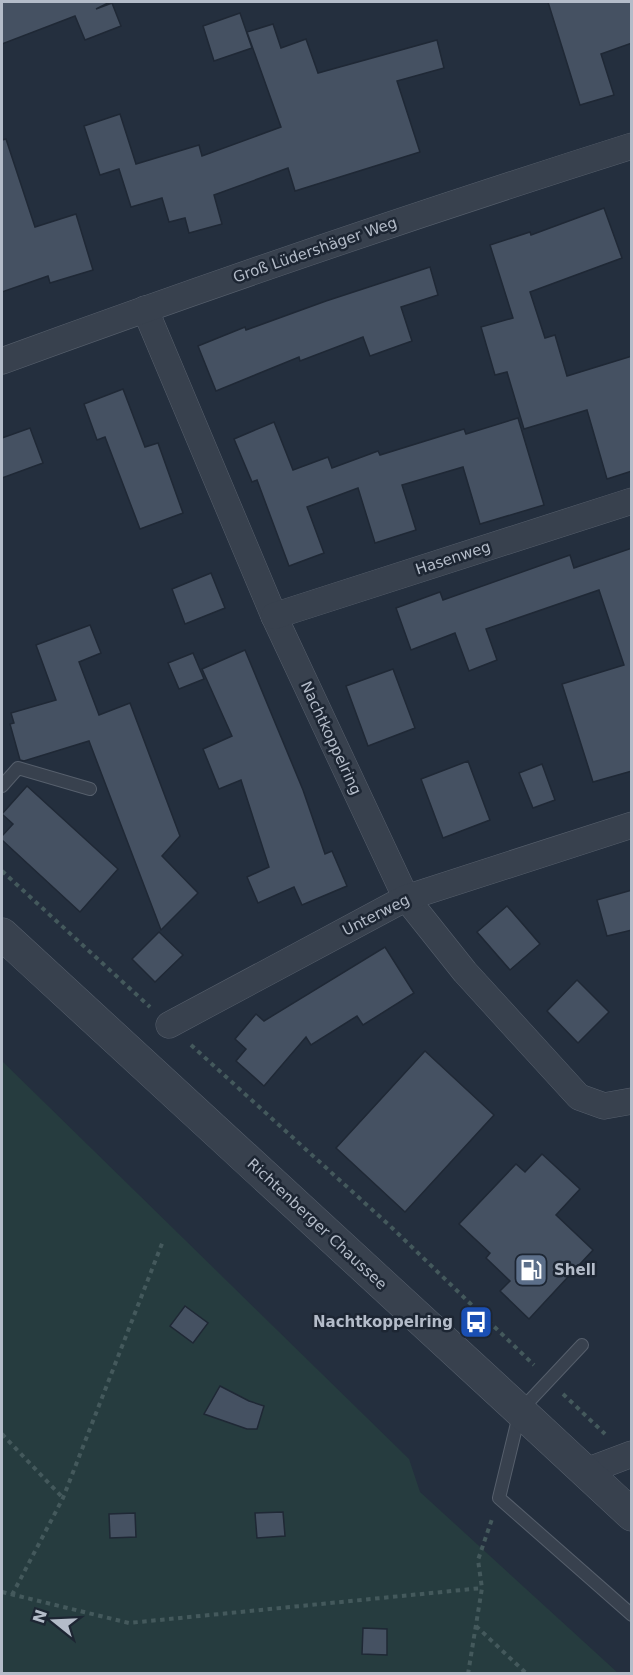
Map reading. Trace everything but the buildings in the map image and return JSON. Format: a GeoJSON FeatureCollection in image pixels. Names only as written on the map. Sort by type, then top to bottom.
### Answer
{"type":"FeatureCollection","features":[{"type":"Feature","properties":{"kind":"street","name":"Groß Lüdershäger Weg"},"geometry":{"type":"LineString","coordinates":[[2,361],[461,200],[632,146]]}},
{"type":"Feature","properties":{"kind":"street","name":"Nachtkoppelring"},"geometry":{"type":"LineString","coordinates":[[145,309],[274,616],[406,898],[465,972],[579,1096],[604,1106],[632,1101]]}},
{"type":"Feature","properties":{"kind":"street","name":"Hasenweg"},"geometry":{"type":"LineString","coordinates":[[274,616],[632,501]]}},
{"type":"Feature","properties":{"kind":"street","name":"Unterweg"},"geometry":{"type":"LineString","coordinates":[[169,1025],[406,898],[632,825]]}},
{"type":"Feature","properties":{"kind":"street","name":"Richtenberger Chaussee"},"geometry":{"type":"LineString","coordinates":[[2,934],[632,1515]]}},
{"type":"Feature","properties":{"kind":"street"},"geometry":{"type":"LineString","coordinates":[[584,1472],[629,1455]]}},
{"type":"Feature","properties":{"kind":"lane"},"geometry":{"type":"LineString","coordinates":[[2,786],[18,768],[90,789]]}},
{"type":"Feature","properties":{"kind":"lane"},"geometry":{"type":"LineString","coordinates":[[582,1345],[520,1410],[499,1498],[632,1615]]}},
{"type":"Feature","properties":{"kind":"path"},"geometry":{"type":"LineString","coordinates":[[2,871],[389,1225],[629,1455]]}},
{"type":"Feature","properties":{"kind":"path"},"geometry":{"type":"LineString","coordinates":[[12,1595],[63,1498],[163,1241]]}},
{"type":"Feature","properties":{"kind":"path"},"geometry":{"type":"LineString","coordinates":[[2,1434],[63,1498]]}},
{"type":"Feature","properties":{"kind":"path"},"geometry":{"type":"LineString","coordinates":[[468,1674],[482,1588],[478,1560],[499,1498]]}},
{"type":"Feature","properties":{"kind":"path"},"geometry":{"type":"LineString","coordinates":[[2,1592],[129,1623],[482,1588]]}},
{"type":"Feature","properties":{"kind":"path"},"geometry":{"type":"LineString","coordinates":[[476,1626],[527,1674]]}},
{"type":"Feature","properties":{"kind":"green space"},"geometry":{"type":"Polygon","coordinates":[[[2,1061],[409,1459],[420,1492],[618,1673],[2,1673],[2,1061]]]}},
{"type":"Feature","properties":{"kind":"place","name":"Shell"},"geometry":{"type":"Point","coordinates":[531,1270]}},
{"type":"Feature","properties":{"kind":"place","name":"Nachtkoppelring"},"geometry":{"type":"Point","coordinates":[476,1322]}}]}
